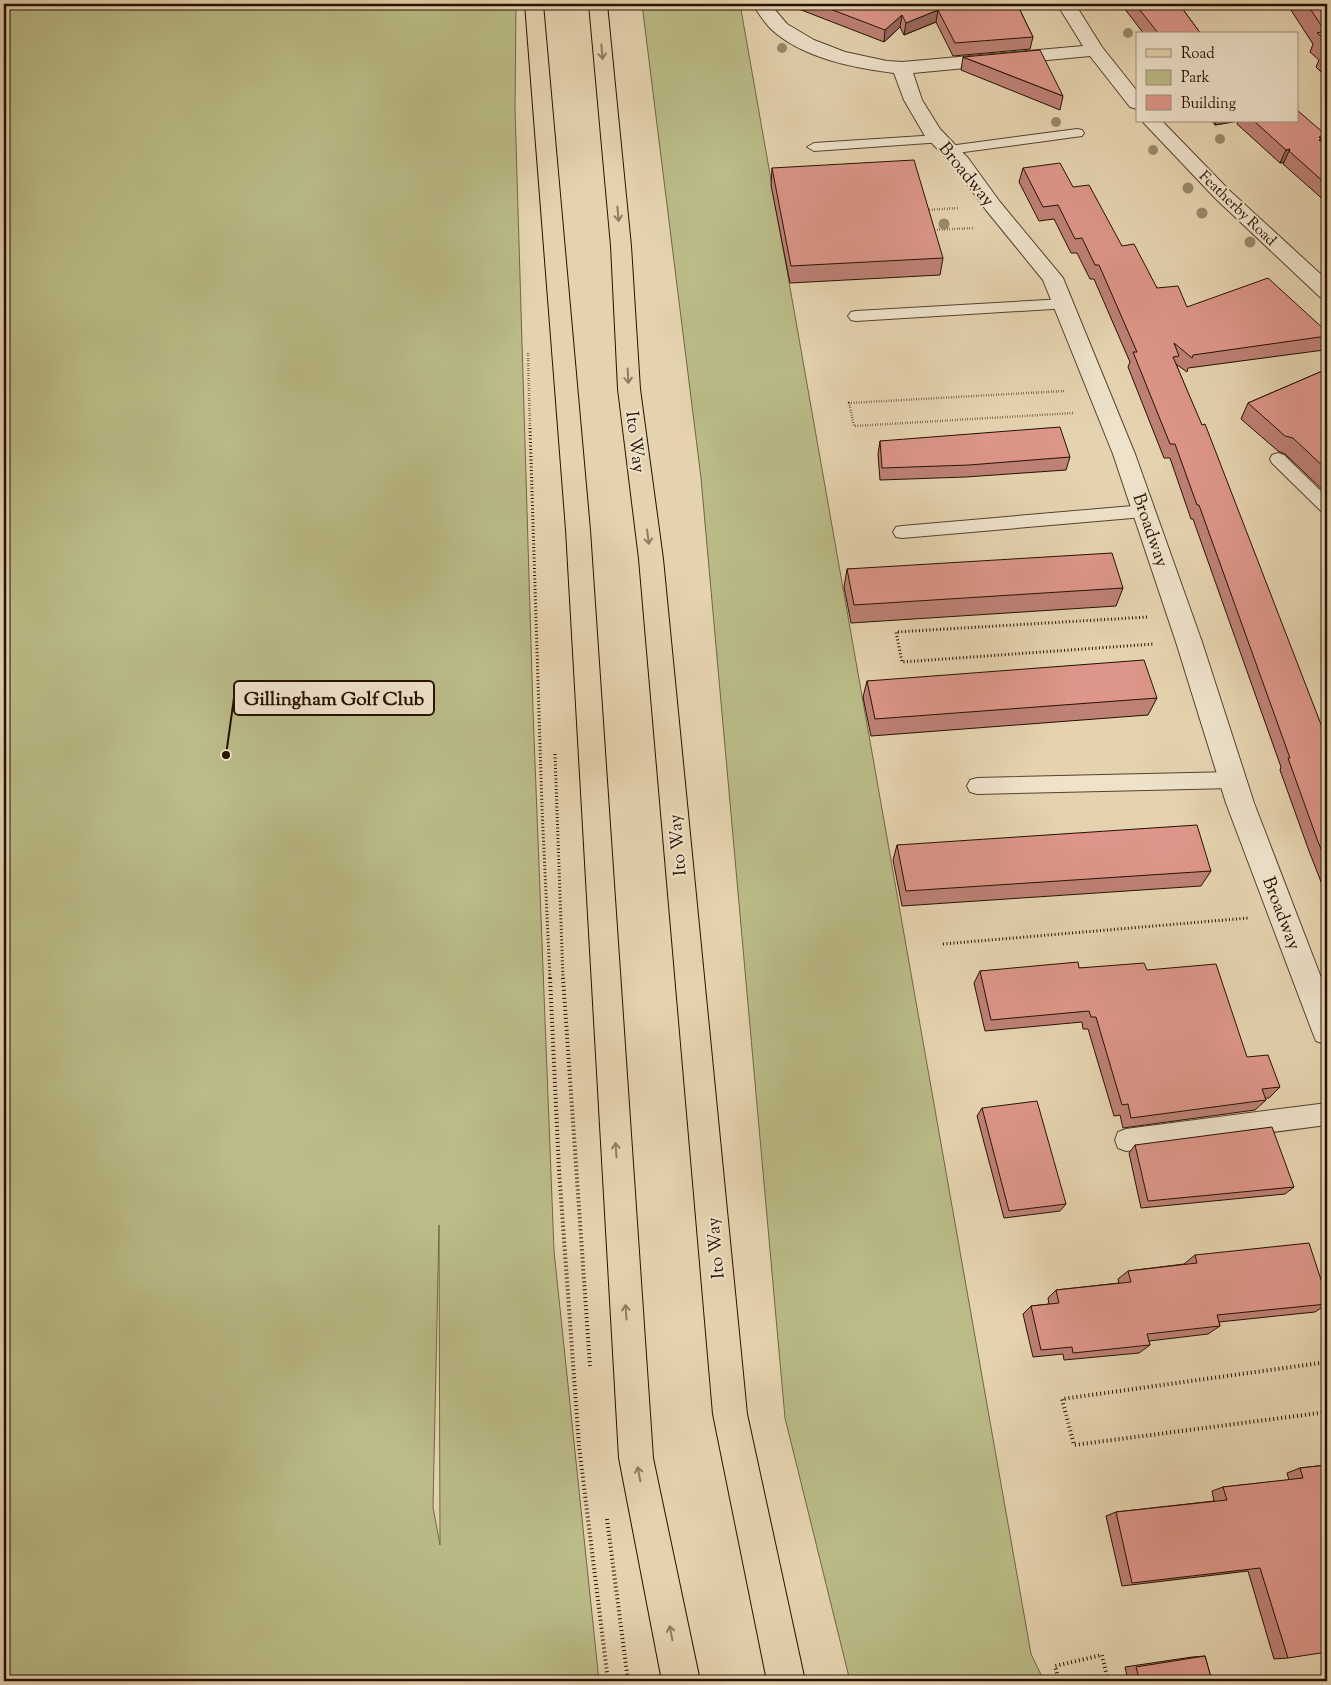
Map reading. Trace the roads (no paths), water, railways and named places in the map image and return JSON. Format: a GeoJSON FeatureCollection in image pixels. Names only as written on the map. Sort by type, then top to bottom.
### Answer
{"type":"FeatureCollection","features":[{"type":"Feature","properties":{"kind":"main road"},"geometry":{"type":"LineString","coordinates":[[534,4],[578,530],[636,1458],[681,1681]]}},
{"type":"Feature","properties":{"kind":"main road","name":"Ito Way"},"geometry":{"type":"LineString","coordinates":[[598,4],[621,246],[629,389],[652,568],[730,1414],[786,1681]]}},
{"type":"Feature","properties":{"kind":"street"},"geometry":{"type":"LineString","coordinates":[[761,4],[779,27],[804,44],[876,65],[902,68],[1095,50]]}},
{"type":"Feature","properties":{"kind":"street"},"geometry":{"type":"LineString","coordinates":[[1066,4],[1095,50],[1136,102]]}},
{"type":"Feature","properties":{"kind":"street","name":"Broadway"},"geometry":{"type":"LineString","coordinates":[[902,68],[920,114],[961,162],[1008,224],[1053,278],[1124,454],[1189,642],[1233,780],[1327,1031]]}},
{"type":"Feature","properties":{"kind":"street","name":"Featherby Road"},"geometry":{"type":"LineString","coordinates":[[1152,122],[1223,195],[1327,292]]}},
{"type":"Feature","properties":{"kind":"lane"},"geometry":{"type":"LineString","coordinates":[[814,147],[944,144],[1077,132]]}},
{"type":"Feature","properties":{"kind":"lane"},"geometry":{"type":"LineString","coordinates":[[856,316],[1064,304]]}},
{"type":"Feature","properties":{"kind":"lane"},"geometry":{"type":"LineString","coordinates":[[1278,460],[1327,507]]}},
{"type":"Feature","properties":{"kind":"lane"},"geometry":{"type":"LineString","coordinates":[[902,532],[1144,512]]}},
{"type":"Feature","properties":{"kind":"lane"},"geometry":{"type":"LineString","coordinates":[[977,786],[1233,780]]}},
{"type":"Feature","properties":{"kind":"lane"},"geometry":{"type":"LineString","coordinates":[[1126,1140],[1327,1114]]}},
{"type":"Feature","properties":{"kind":"place","name":"Gillingham Golf Club"},"geometry":{"type":"Point","coordinates":[226,755]}}]}
